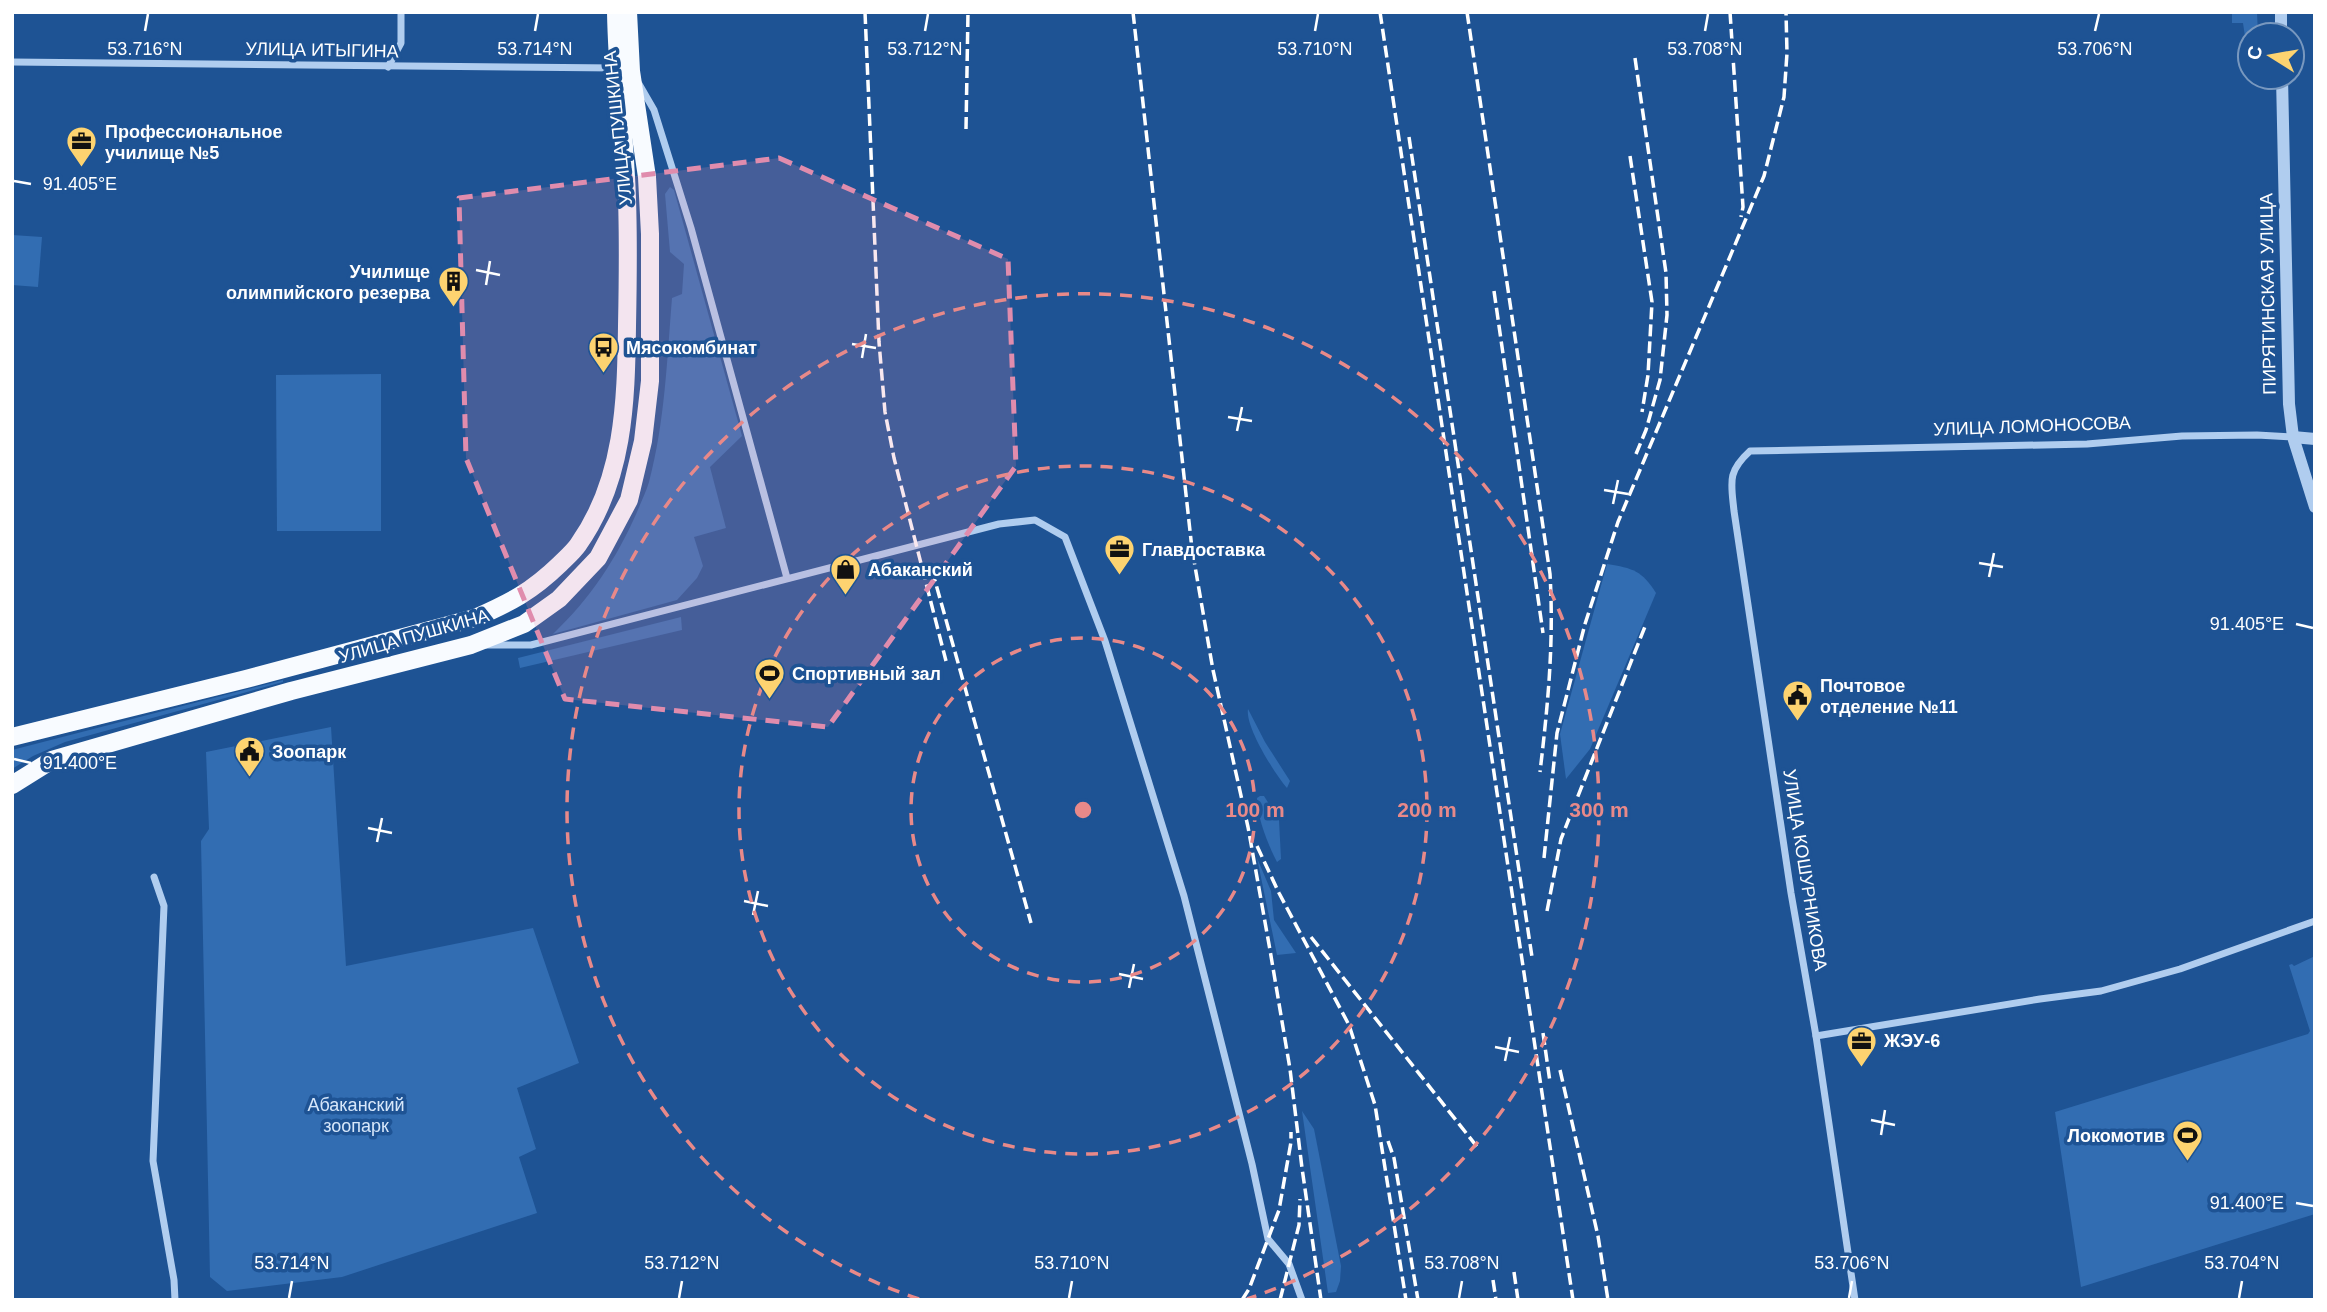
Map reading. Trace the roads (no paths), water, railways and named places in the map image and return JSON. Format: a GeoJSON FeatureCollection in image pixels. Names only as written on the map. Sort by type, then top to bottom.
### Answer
{"type":"FeatureCollection","features":[{"type":"Feature","properties":{"kind":"main road","name":"УЛИЦА ПУШКИНА"},"geometry":{"type":"LineString","coordinates":[[12,785],[52,760],[291,691],[471,645],[524,624],[559,599],[598,558],[629,500],[643,441],[651,332],[647,177],[624,70],[616,12]]}},
{"type":"Feature","properties":{"kind":"main road","name":"УЛИЦА ПУШКИНА"},"geometry":{"type":"LineString","coordinates":[[12,737],[475,618],[538,585],[577,547],[604,502],[619,452],[626,397],[629,236],[624,70],[628,12]]}},
{"type":"Feature","properties":{"kind":"street"},"geometry":{"type":"LineString","coordinates":[[387,66],[401,43],[401,12]]}},
{"type":"Feature","properties":{"kind":"street","name":"УЛИЦА ИТЫГИНА"},"geometry":{"type":"LineString","coordinates":[[12,62],[624,70]]}},
{"type":"Feature","properties":{"kind":"street"},"geometry":{"type":"LineString","coordinates":[[624,70],[654,110],[787,578]]}},
{"type":"Feature","properties":{"kind":"street","name":"ПИРЯТИНСКАЯ УЛИЦА"},"geometry":{"type":"LineString","coordinates":[[2282,91],[2286,340],[2293,438],[2315,507]]}},
{"type":"Feature","properties":{"kind":"street","name":"УЛИЦА ЛОМОНОСОВА"},"geometry":{"type":"LineString","coordinates":[[1750,451],[2087,444],[2182,436],[2258,435],[2315,439]]}},
{"type":"Feature","properties":{"kind":"street","name":"УЛИЦА КОШУРНИКОВА"},"geometry":{"type":"LineString","coordinates":[[1750,451],[1737,463],[1731,480],[1734,511],[1855,1300]]}},
{"type":"Feature","properties":{"kind":"street"},"geometry":{"type":"LineString","coordinates":[[471,645],[531,645],[999,524],[1035,520],[1065,537],[1105,641],[1184,896],[1252,1164],[1268,1239],[1289,1264],[1302,1300]]}},
{"type":"Feature","properties":{"kind":"street"},"geometry":{"type":"LineString","coordinates":[[153,877],[164,906],[153,1161],[174,1280],[175,1300]]}},
{"type":"Feature","properties":{"kind":"street"},"geometry":{"type":"LineString","coordinates":[[1816,1036],[2040,999],[2101,992],[2180,969],[2315,921]]}},
{"type":"Feature","properties":{"kind":"railway"},"geometry":{"type":"LineString","coordinates":[[865,12],[879,342],[885,412],[894,458],[946,661]]}},
{"type":"Feature","properties":{"kind":"railway"},"geometry":{"type":"LineString","coordinates":[[966,129],[968,12]]}},
{"type":"Feature","properties":{"kind":"railway"},"geometry":{"type":"LineString","coordinates":[[1133,12],[1192,549],[1213,670],[1248,827],[1270,950],[1290,1069],[1321,1300]]}},
{"type":"Feature","properties":{"kind":"railway"},"geometry":{"type":"LineString","coordinates":[[1380,12],[1573,1300]]}},
{"type":"Feature","properties":{"kind":"railway"},"geometry":{"type":"LineString","coordinates":[[1467,12],[1550,574],[1550,673],[1540,772]]}},
{"type":"Feature","properties":{"kind":"railway"},"geometry":{"type":"LineString","coordinates":[[1730,12],[1743,207],[1741,217]]}},
{"type":"Feature","properties":{"kind":"railway"},"geometry":{"type":"LineString","coordinates":[[1544,858],[1557,733],[1585,624],[1618,522],[1764,176],[1784,97],[1786,12]]}},
{"type":"Feature","properties":{"kind":"railway"},"geometry":{"type":"LineString","coordinates":[[1635,58],[1666,273],[1667,315],[1660,380],[1646,430],[1636,454]]}},
{"type":"Feature","properties":{"kind":"railway"},"geometry":{"type":"LineString","coordinates":[[1409,137],[1532,957]]}},
{"type":"Feature","properties":{"kind":"railway"},"geometry":{"type":"LineString","coordinates":[[1630,156],[1652,302],[1648,375],[1642,412]]}},
{"type":"Feature","properties":{"kind":"railway"},"geometry":{"type":"LineString","coordinates":[[1494,291],[1543,633]]}},
{"type":"Feature","properties":{"kind":"railway"},"geometry":{"type":"LineString","coordinates":[[932,570],[1031,923]]}},
{"type":"Feature","properties":{"kind":"railway"},"geometry":{"type":"LineString","coordinates":[[1547,911],[1561,839],[1646,624]]}},
{"type":"Feature","properties":{"kind":"railway"},"geometry":{"type":"LineString","coordinates":[[1257,846],[1349,1025],[1375,1105],[1406,1300]]}},
{"type":"Feature","properties":{"kind":"railway"},"geometry":{"type":"LineString","coordinates":[[1311,937],[1478,1148]]}},
{"type":"Feature","properties":{"kind":"railway"},"geometry":{"type":"LineString","coordinates":[[1543,1033],[1550,1082]]}},
{"type":"Feature","properties":{"kind":"railway"},"geometry":{"type":"LineString","coordinates":[[1560,1070],[1598,1236],[1608,1300]]}},
{"type":"Feature","properties":{"kind":"railway"},"geometry":{"type":"LineString","coordinates":[[1242,1300],[1249,1289],[1279,1210],[1291,1132]]}},
{"type":"Feature","properties":{"kind":"railway"},"geometry":{"type":"LineString","coordinates":[[1388,1141],[1394,1158],[1418,1300]]}},
{"type":"Feature","properties":{"kind":"railway"},"geometry":{"type":"LineString","coordinates":[[1280,1300],[1299,1225],[1300,1199]]}},
{"type":"Feature","properties":{"kind":"railway"},"geometry":{"type":"LineString","coordinates":[[1514,1272],[1518,1300]]}},
{"type":"Feature","properties":{"kind":"railway"},"geometry":{"type":"LineString","coordinates":[[1493,1280],[1496,1300]]}},
{"type":"Feature","properties":{"kind":"place","name":"Профессиональное училище №5"},"geometry":{"type":"Point","coordinates":[82,169]}},
{"type":"Feature","properties":{"kind":"place","name":"Училище олимпийского резерва"},"geometry":{"type":"Point","coordinates":[453,309]}},
{"type":"Feature","properties":{"kind":"place","name":"Мясокомбинат"},"geometry":{"type":"Point","coordinates":[603,375]}},
{"type":"Feature","properties":{"kind":"place","name":"Главдоставка"},"geometry":{"type":"Point","coordinates":[1119,577]}},
{"type":"Feature","properties":{"kind":"place","name":"Абаканский"},"geometry":{"type":"Point","coordinates":[845,597]}},
{"type":"Feature","properties":{"kind":"place","name":"Спортивный зал"},"geometry":{"type":"Point","coordinates":[769,701]}},
{"type":"Feature","properties":{"kind":"place","name":"Почтовое отделение №11"},"geometry":{"type":"Point","coordinates":[1797,723]}},
{"type":"Feature","properties":{"kind":"place","name":"Зоопарк"},"geometry":{"type":"Point","coordinates":[249,779]}},
{"type":"Feature","properties":{"kind":"place","name":"ЖЭУ-6"},"geometry":{"type":"Point","coordinates":[1861,1068]}},
{"type":"Feature","properties":{"kind":"place","name":"Локомотив"},"geometry":{"type":"Point","coordinates":[2188,1163]}},
{"type":"Feature","properties":{"kind":"park label","name":"Абаканский зоопарк"},"geometry":{"type":"Point","coordinates":[356,1115]}}]}
